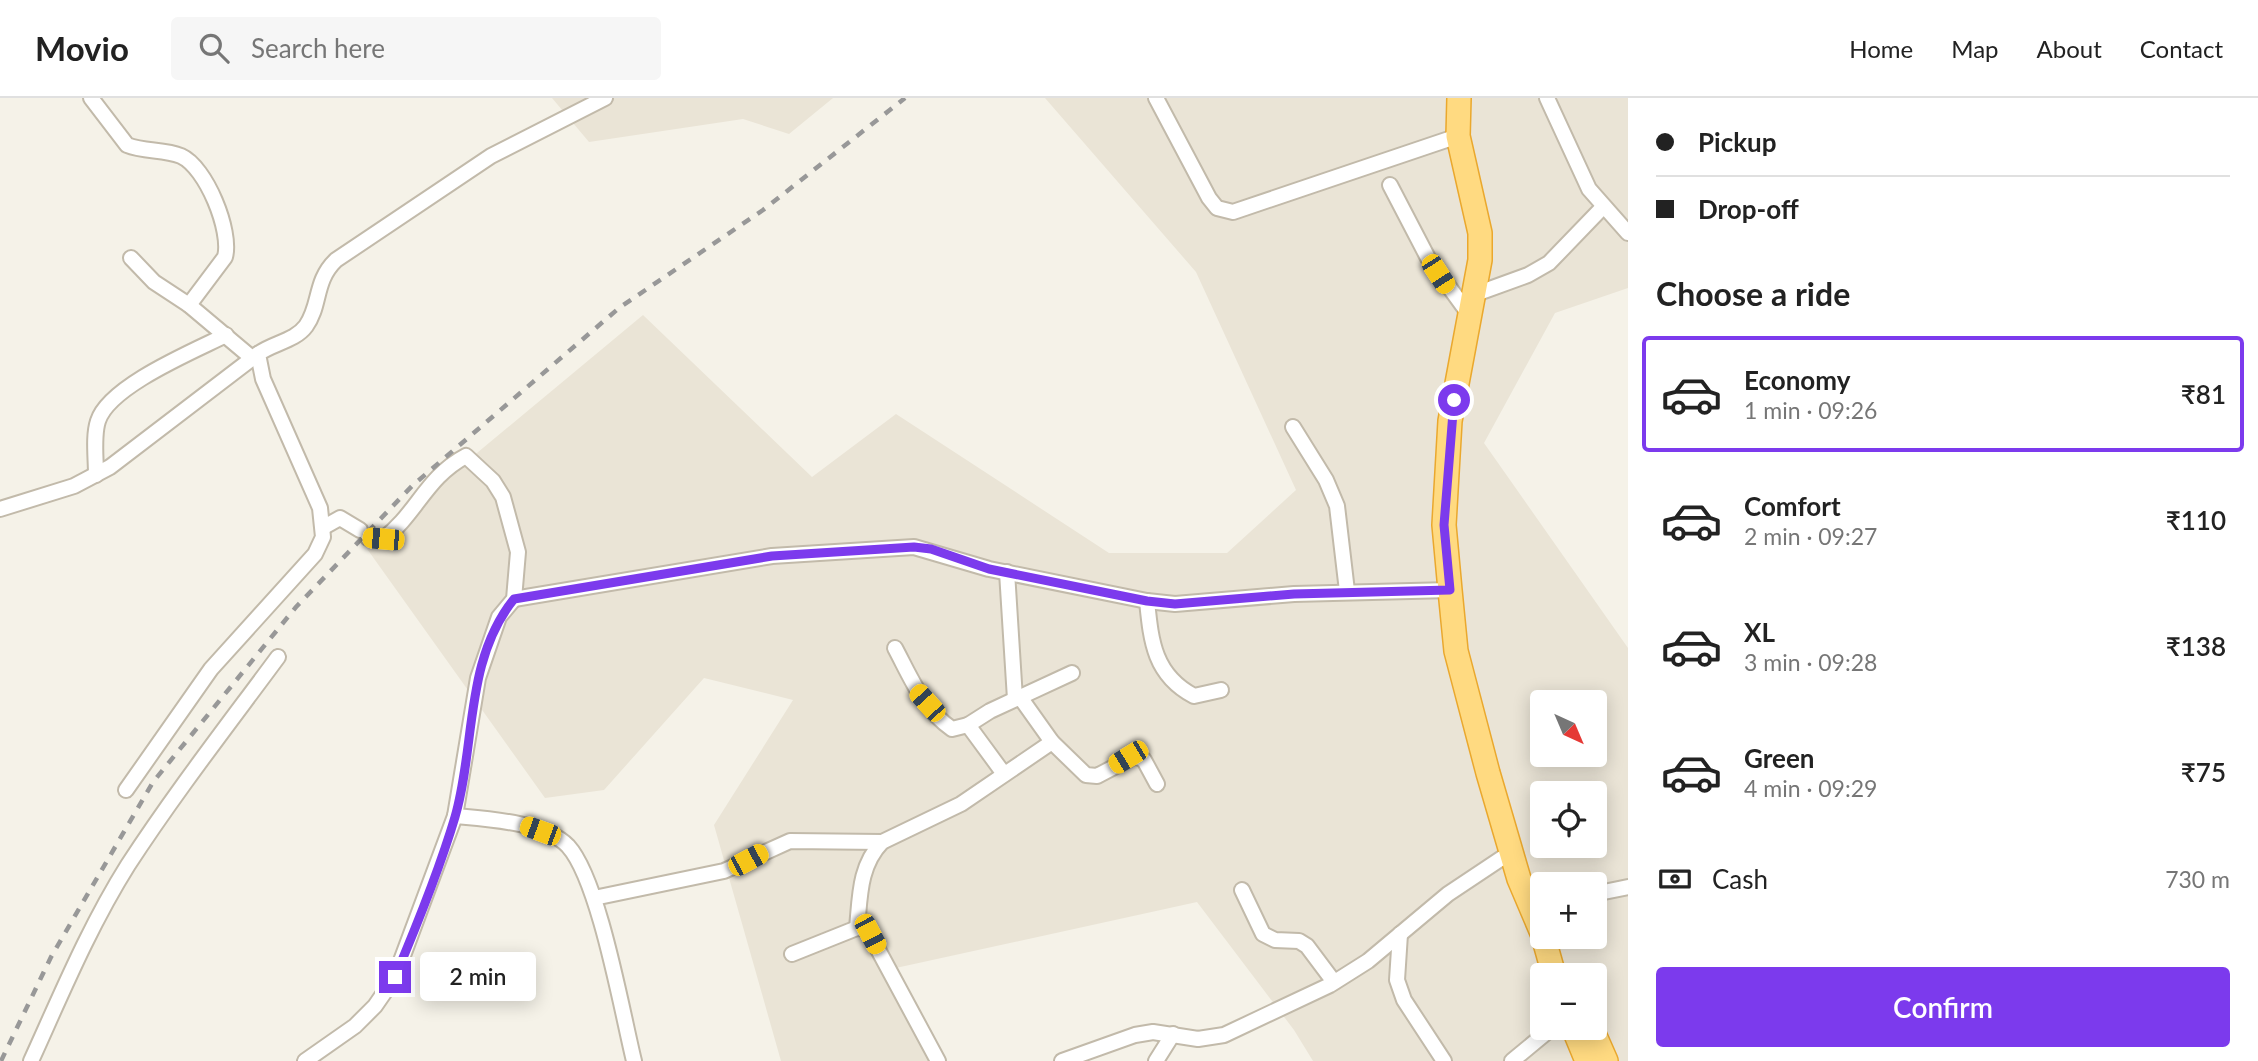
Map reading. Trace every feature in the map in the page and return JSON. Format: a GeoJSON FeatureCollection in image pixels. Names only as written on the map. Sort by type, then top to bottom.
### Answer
{"type":"FeatureCollection","features":[{"type":"Feature","properties":{"kind":"highway"},"geometry":{"type":"LineString","coordinates":[[1458,98],[1458,136],[1480,233],[1479,260],[1450,421],[1444,525],[1456,651],[1511,852],[1530,892]]}},
{"type":"Feature","properties":{"kind":"highway"},"geometry":{"type":"LineString","coordinates":[[1578,1040],[1587,1061]]}},
{"type":"Feature","properties":{"kind":"highway"},"geometry":{"type":"LineString","coordinates":[[1597,1040],[1606,1061]]}},
{"type":"Feature","properties":{"kind":"street"},"geometry":{"type":"LineString","coordinates":[[91,98],[127,145],[189,160],[197,168],[218,208],[227,248],[225,257],[189,305]]}},
{"type":"Feature","properties":{"kind":"street"},"geometry":{"type":"LineString","coordinates":[[0,509],[74,486],[121,459],[255,356],[293,337],[308,324],[318,285],[336,260],[491,156],[605,98]]}},
{"type":"Feature","properties":{"kind":"street"},"geometry":{"type":"LineString","coordinates":[[1156,98],[1209,198],[1217,208],[1233,212],[1458,136]]}},
{"type":"Feature","properties":{"kind":"street"},"geometry":{"type":"LineString","coordinates":[[1547,98],[1588,189],[1602,208],[1628,233]]}},
{"type":"Feature","properties":{"kind":"street"},"geometry":{"type":"LineString","coordinates":[[1391,185],[1428,258],[1471,304],[1549,263],[1602,208]]}},
{"type":"Feature","properties":{"kind":"street"},"geometry":{"type":"LineString","coordinates":[[126,789],[211,669],[315,554],[324,527],[320,508],[255,356],[189,305],[154,282],[131,258]]}},
{"type":"Feature","properties":{"kind":"street"},"geometry":{"type":"LineString","coordinates":[[96,475],[98,423],[106,406],[170,363],[226,335]]}},
{"type":"Feature","properties":{"kind":"street"},"geometry":{"type":"LineString","coordinates":[[1293,427],[1326,480],[1337,506],[1347,591]]}},
{"type":"Feature","properties":{"kind":"street"},"geometry":{"type":"LineString","coordinates":[[305,1061],[355,1026],[376,1006],[395,977],[455,816],[478,678],[499,617],[514,599],[518,552],[503,497],[493,481],[466,456],[449,465],[414,502],[399,527],[383,539],[364,534],[340,518],[324,527]]}},
{"type":"Feature","properties":{"kind":"street"},"geometry":{"type":"LineString","coordinates":[[514,599],[772,556],[914,547],[1007,572],[1147,601],[1175,604],[1347,591],[1450,590]]}},
{"type":"Feature","properties":{"kind":"street"},"geometry":{"type":"LineString","coordinates":[[1007,572],[1017,698],[1068,761],[1092,777],[1128,757],[1140,757],[1157,784]]}},
{"type":"Feature","properties":{"kind":"street"},"geometry":{"type":"LineString","coordinates":[[1147,601],[1155,658],[1166,674],[1194,695],[1221,690]]}},
{"type":"Feature","properties":{"kind":"street"},"geometry":{"type":"LineString","coordinates":[[895,648],[914,689],[934,714],[952,729],[968,725],[1017,698],[1072,673]]}},
{"type":"Feature","properties":{"kind":"street"},"geometry":{"type":"LineString","coordinates":[[31,1061],[93,927],[128,866],[197,765],[278,657]]}},
{"type":"Feature","properties":{"kind":"street"},"geometry":{"type":"LineString","coordinates":[[968,725],[1004,774]]}},
{"type":"Feature","properties":{"kind":"street"},"geometry":{"type":"LineString","coordinates":[[857,928],[863,873],[872,852],[882,842],[961,804],[1052,742]]}},
{"type":"Feature","properties":{"kind":"street"},"geometry":{"type":"LineString","coordinates":[[455,816],[498,820],[555,837],[568,847],[594,898],[634,1061]]}},
{"type":"Feature","properties":{"kind":"street"},"geometry":{"type":"LineString","coordinates":[[594,898],[724,871],[790,841],[882,842]]}},
{"type":"Feature","properties":{"kind":"street"},"geometry":{"type":"LineString","coordinates":[[1062,1061],[1135,1035],[1153,1032],[1198,1039],[1224,1035],[1334,982],[1368,961],[1448,894],[1511,852]]}},
{"type":"Feature","properties":{"kind":"street"},"geometry":{"type":"LineString","coordinates":[[1607,891],[1628,887]]}},
{"type":"Feature","properties":{"kind":"street"},"geometry":{"type":"LineString","coordinates":[[1242,890],[1263,934],[1275,940],[1299,941],[1307,946],[1334,982]]}},
{"type":"Feature","properties":{"kind":"street"},"geometry":{"type":"LineString","coordinates":[[792,954],[862,927],[870,934],[938,1061]]}},
{"type":"Feature","properties":{"kind":"street"},"geometry":{"type":"LineString","coordinates":[[1400,934],[1397,980],[1404,1000],[1444,1061]]}},
{"type":"Feature","properties":{"kind":"street"},"geometry":{"type":"LineString","coordinates":[[1156,1061],[1173,1034]]}},
{"type":"Feature","properties":{"kind":"street"},"geometry":{"type":"LineString","coordinates":[[1511,1061],[1537,1040]]}},
{"type":"Feature","properties":{"kind":"shaded area"},"geometry":{"type":"Polygon","coordinates":[[[552,98],[833,98],[789,134],[743,119],[589,142],[552,98]]]}},
{"type":"Feature","properties":{"kind":"shaded area"},"geometry":{"type":"Polygon","coordinates":[[[1045,98],[1628,98],[1628,288],[1555,313],[1484,443],[1628,648],[1628,1061],[1313,1061],[1294,1030],[1197,902],[882,971],[931,1061],[781,1061],[714,825],[793,700],[704,678],[604,790],[545,798],[365,546],[643,315],[812,477],[896,414],[1109,553],[1227,553],[1296,490],[1196,272],[1045,98]]]}},
{"type":"Feature","properties":{"kind":"railway"},"geometry":{"type":"LineString","coordinates":[[1,1061],[51,957],[153,782],[296,607],[412,486],[619,308],[763,210],[905,98]]}},
{"type":"Feature","properties":{"kind":"route"},"geometry":{"type":"LineString","coordinates":[[395,977],[455,816],[468,723],[478,678],[499,617],[514,599],[772,556],[914,547],[931,549],[989,569],[1147,601],[1175,604],[1347,591],[1450,590],[1444,525],[1450,421],[1454,400]]}}]}
